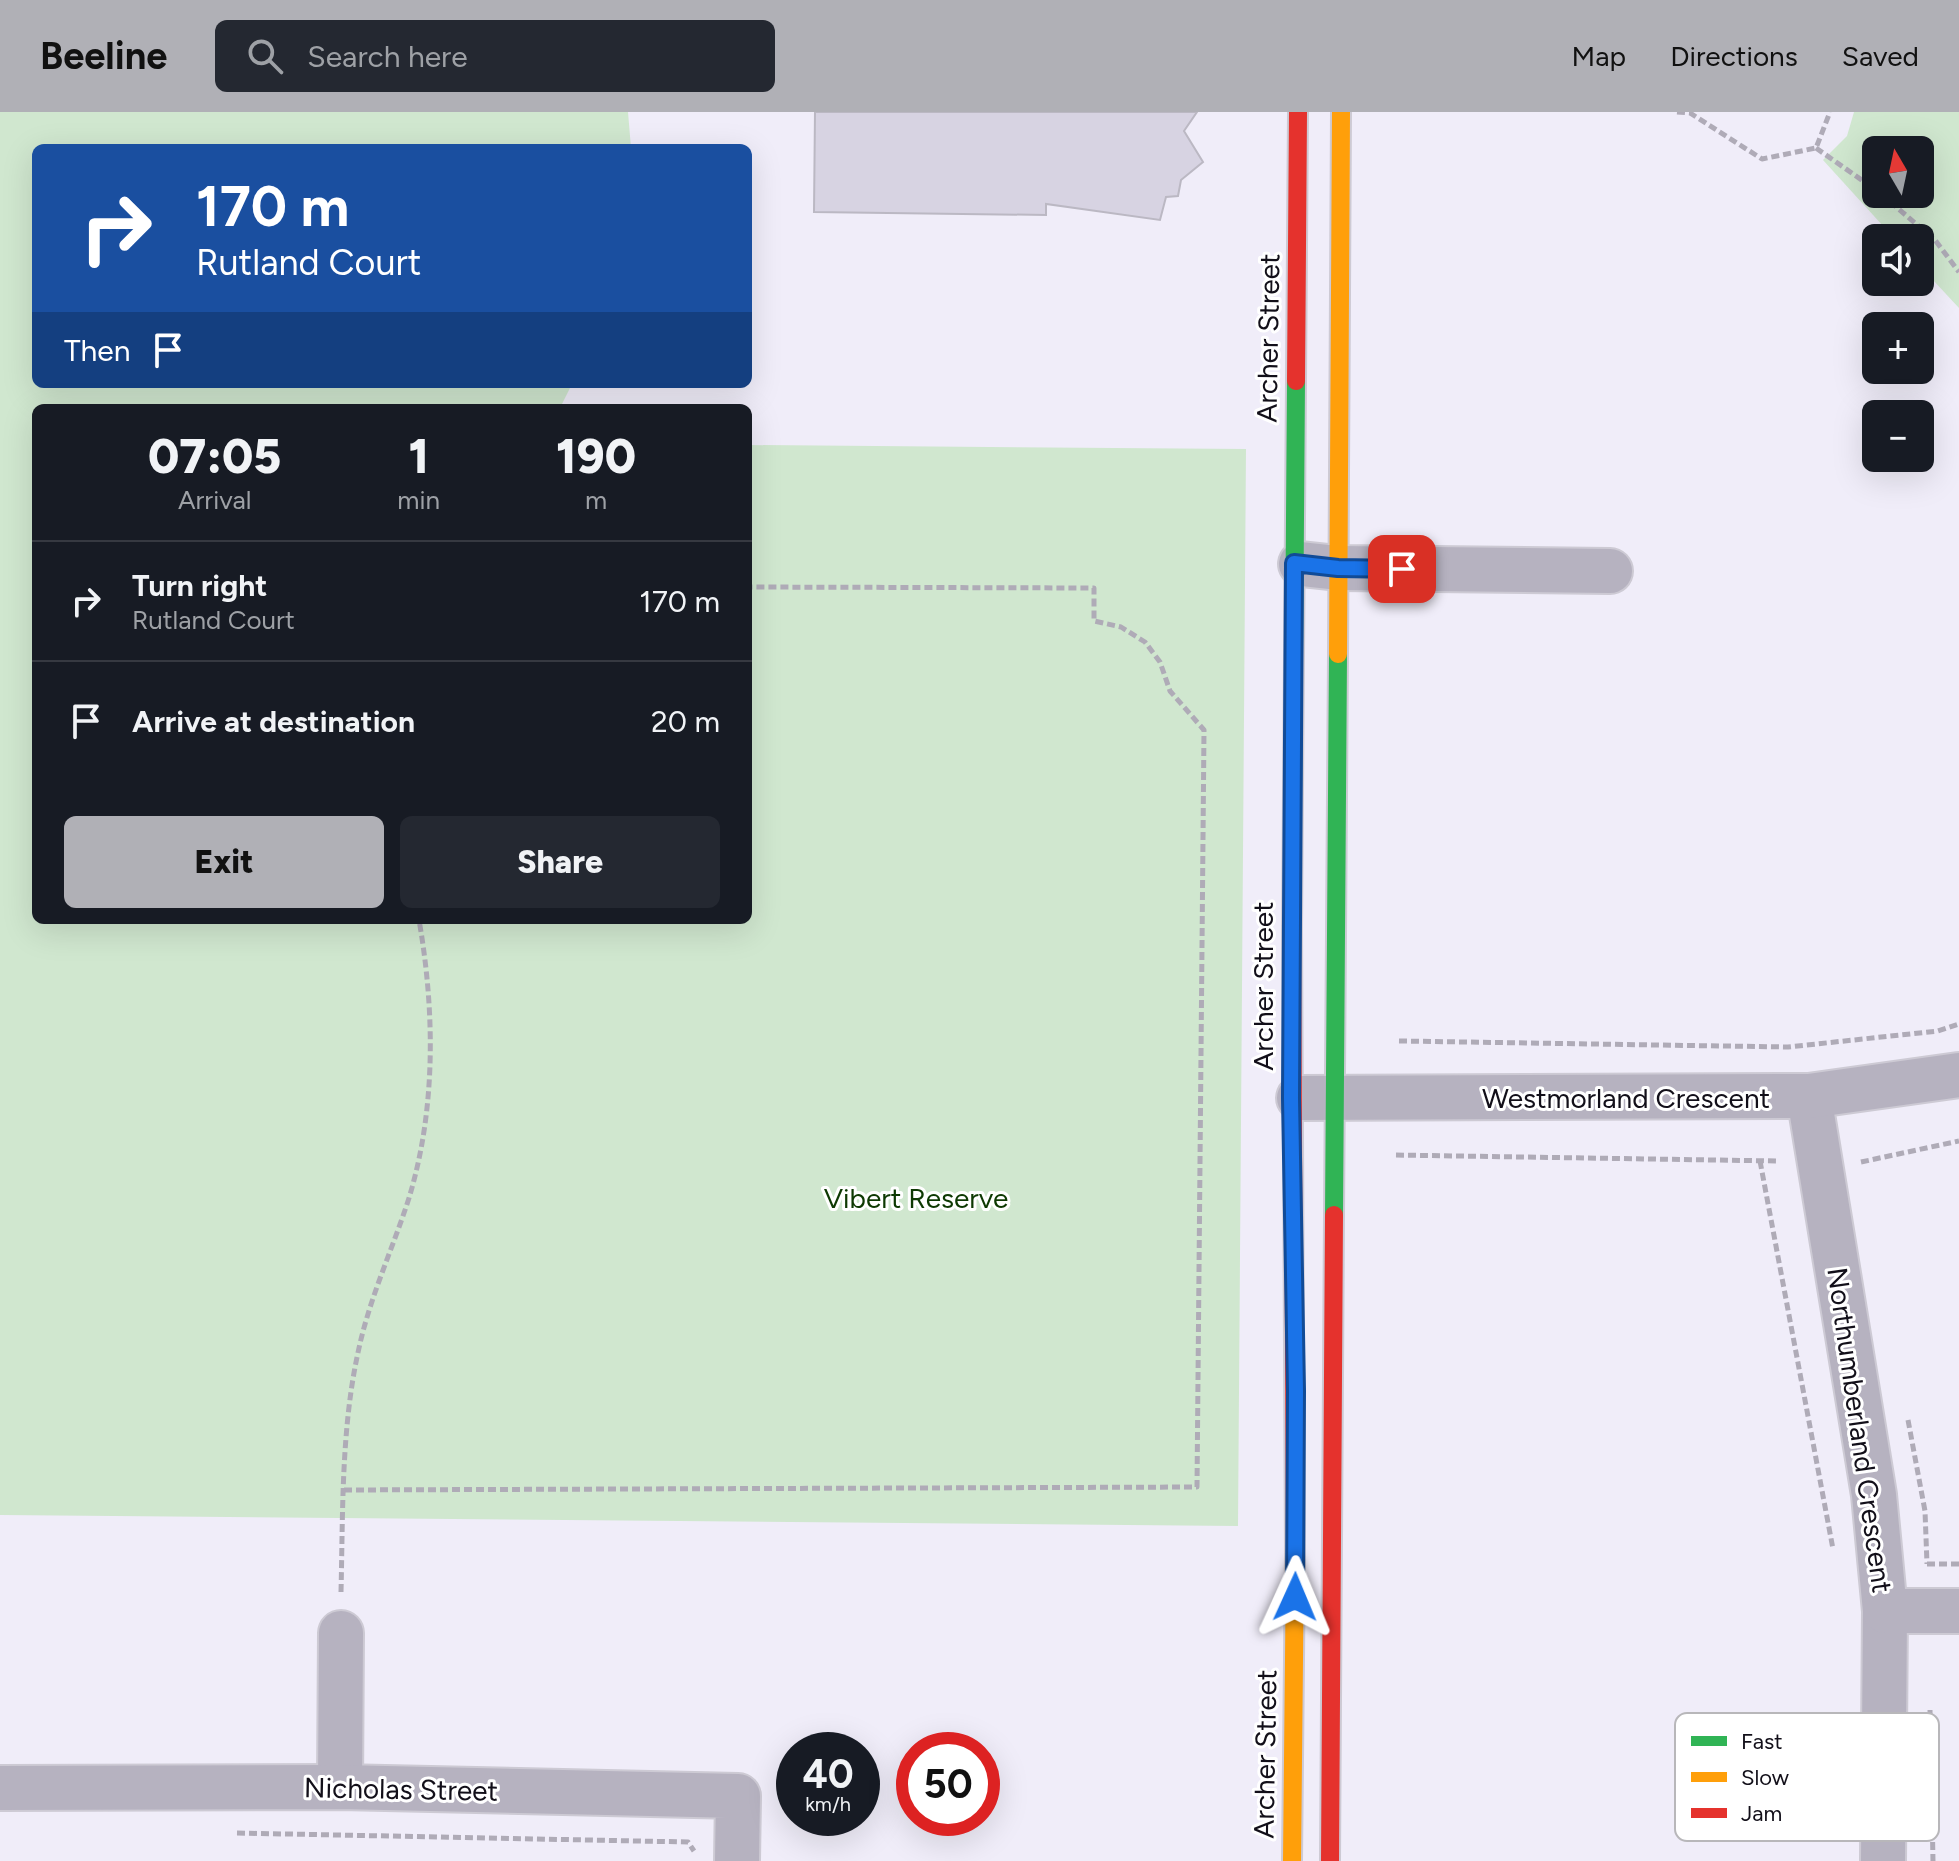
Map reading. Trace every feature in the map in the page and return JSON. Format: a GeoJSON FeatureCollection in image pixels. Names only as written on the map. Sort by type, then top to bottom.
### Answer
{"type":"FeatureCollection","features":[{"type":"Feature","properties":{"kind":"main road","name":"Archer Street"},"geometry":{"type":"LineString","coordinates":[[1298,112],[1294,563],[1333,1097],[1330,1861]]}},
{"type":"Feature","properties":{"kind":"main road","name":"Archer Street"},"geometry":{"type":"LineString","coordinates":[[1292,1861],[1296,1391],[1291,1098],[1338,568],[1341,112]]}},
{"type":"Feature","properties":{"kind":"main road"},"geometry":{"type":"LineString","coordinates":[[1296,1391],[1334,1392]]}},
{"type":"Feature","properties":{"kind":"main road"},"geometry":{"type":"LineString","coordinates":[[1292,1788],[1330,1788]]}},
{"type":"Feature","properties":{"kind":"street"},"geometry":{"type":"LineString","coordinates":[[1294,563],[1338,568],[1610,571]]}},
{"type":"Feature","properties":{"kind":"street","name":"Westmorland Crescent"},"geometry":{"type":"LineString","coordinates":[[1291,1098],[1809,1096],[1959,1075]]}},
{"type":"Feature","properties":{"kind":"street","name":"Northumberland Crescent"},"geometry":{"type":"LineString","coordinates":[[1809,1096],[1874,1495],[1885,1611],[1884,1713]]}},
{"type":"Feature","properties":{"kind":"street"},"geometry":{"type":"LineString","coordinates":[[1885,1611],[1959,1611]]}},
{"type":"Feature","properties":{"kind":"street"},"geometry":{"type":"LineString","coordinates":[[340,1787],[341,1633]]}},
{"type":"Feature","properties":{"kind":"street","name":"Nicholas Street"},"geometry":{"type":"LineString","coordinates":[[0,1788],[340,1787],[738,1796],[737,1861]]}},
{"type":"Feature","properties":{"kind":"street","name":"Northumberland Crescent"},"geometry":{"type":"LineString","coordinates":[[1883,1841],[1883,1861]]}},
{"type":"Feature","properties":{"kind":"path"},"geometry":{"type":"LineString","coordinates":[[1677,112],[1690,113],[1762,159],[1816,148],[1862,180]]}},
{"type":"Feature","properties":{"kind":"path"},"geometry":{"type":"LineString","coordinates":[[1816,148],[1830,112]]}},
{"type":"Feature","properties":{"kind":"path"},"geometry":{"type":"LineString","coordinates":[[1897,208],[1935,240],[1959,272]]}},
{"type":"Feature","properties":{"kind":"path"},"geometry":{"type":"LineString","coordinates":[[344,1490],[1197,1487],[1204,730],[1170,691],[1160,662],[1145,642],[1121,627],[1094,621],[1094,588],[752,587]]}},
{"type":"Feature","properties":{"kind":"path"},"geometry":{"type":"LineString","coordinates":[[341,1633],[344,1490],[350,1404],[359,1348],[409,1196],[426,1129],[430,1045],[426,957],[420,924]]}},
{"type":"Feature","properties":{"kind":"path"},"geometry":{"type":"LineString","coordinates":[[1399,1041],[1788,1047],[1938,1031],[1959,1024]]}},
{"type":"Feature","properties":{"kind":"path"},"geometry":{"type":"LineString","coordinates":[[1396,1155],[1860,1162],[1959,1141]]}},
{"type":"Feature","properties":{"kind":"path"},"geometry":{"type":"LineString","coordinates":[[1760,1161],[1835,1560]]}},
{"type":"Feature","properties":{"kind":"path"},"geometry":{"type":"LineString","coordinates":[[1927,1564],[1959,1564]]}},
{"type":"Feature","properties":{"kind":"path"},"geometry":{"type":"LineString","coordinates":[[235,1833],[688,1842],[699,1861]]}},
{"type":"Feature","properties":{"kind":"green space","name":"Vibert Reserve"},"geometry":{"type":"Polygon","coordinates":[[[0,112],[628,112],[631,144],[32,144],[32,388],[570,388],[562,404],[32,404],[32,924],[752,924],[752,445],[1246,449],[1238,1526],[0,1515],[0,112]]]}},
{"type":"Feature","properties":{"kind":"green space"},"geometry":{"type":"Polygon","coordinates":[[[1854,112],[1959,112],[1959,308],[1934,281],[1934,224],[1881,224],[1867,208],[1934,208],[1934,136],[1862,136],[1862,203],[1823,160],[1847,136],[1854,112]]]}},
{"type":"Feature","properties":{"kind":"building"},"geometry":{"type":"Polygon","coordinates":[[[815,112],[1197,112],[1184,131],[1203,162],[1181,180],[1178,196],[1166,197],[1160,220],[1046,204],[1046,215],[814,212],[815,112]]]}},
{"type":"Feature","properties":{"kind":"traffic: fast"},"geometry":{"type":"LineString","coordinates":[[1292,929],[1296,381]]}},
{"type":"Feature","properties":{"kind":"traffic: fast"},"geometry":{"type":"LineString","coordinates":[[1334,1215],[1338,654]]}},
{"type":"Feature","properties":{"kind":"traffic: slow"},"geometry":{"type":"LineString","coordinates":[[1338,654],[1341,112]]}},
{"type":"Feature","properties":{"kind":"traffic: slow"},"geometry":{"type":"LineString","coordinates":[[1292,1861],[1295,1558]]}},
{"type":"Feature","properties":{"kind":"traffic: jam"},"geometry":{"type":"LineString","coordinates":[[1296,381],[1298,112]]}},
{"type":"Feature","properties":{"kind":"traffic: jam"},"geometry":{"type":"LineString","coordinates":[[1292,929],[1295,1558]]}},
{"type":"Feature","properties":{"kind":"traffic: jam"},"geometry":{"type":"LineString","coordinates":[[1330,1861],[1334,1215]]}},
{"type":"Feature","properties":{"kind":"route"},"geometry":{"type":"LineString","coordinates":[[1295,1597],[1296,1391],[1291,1098],[1294,563],[1338,568],[1402,569]]}}]}
